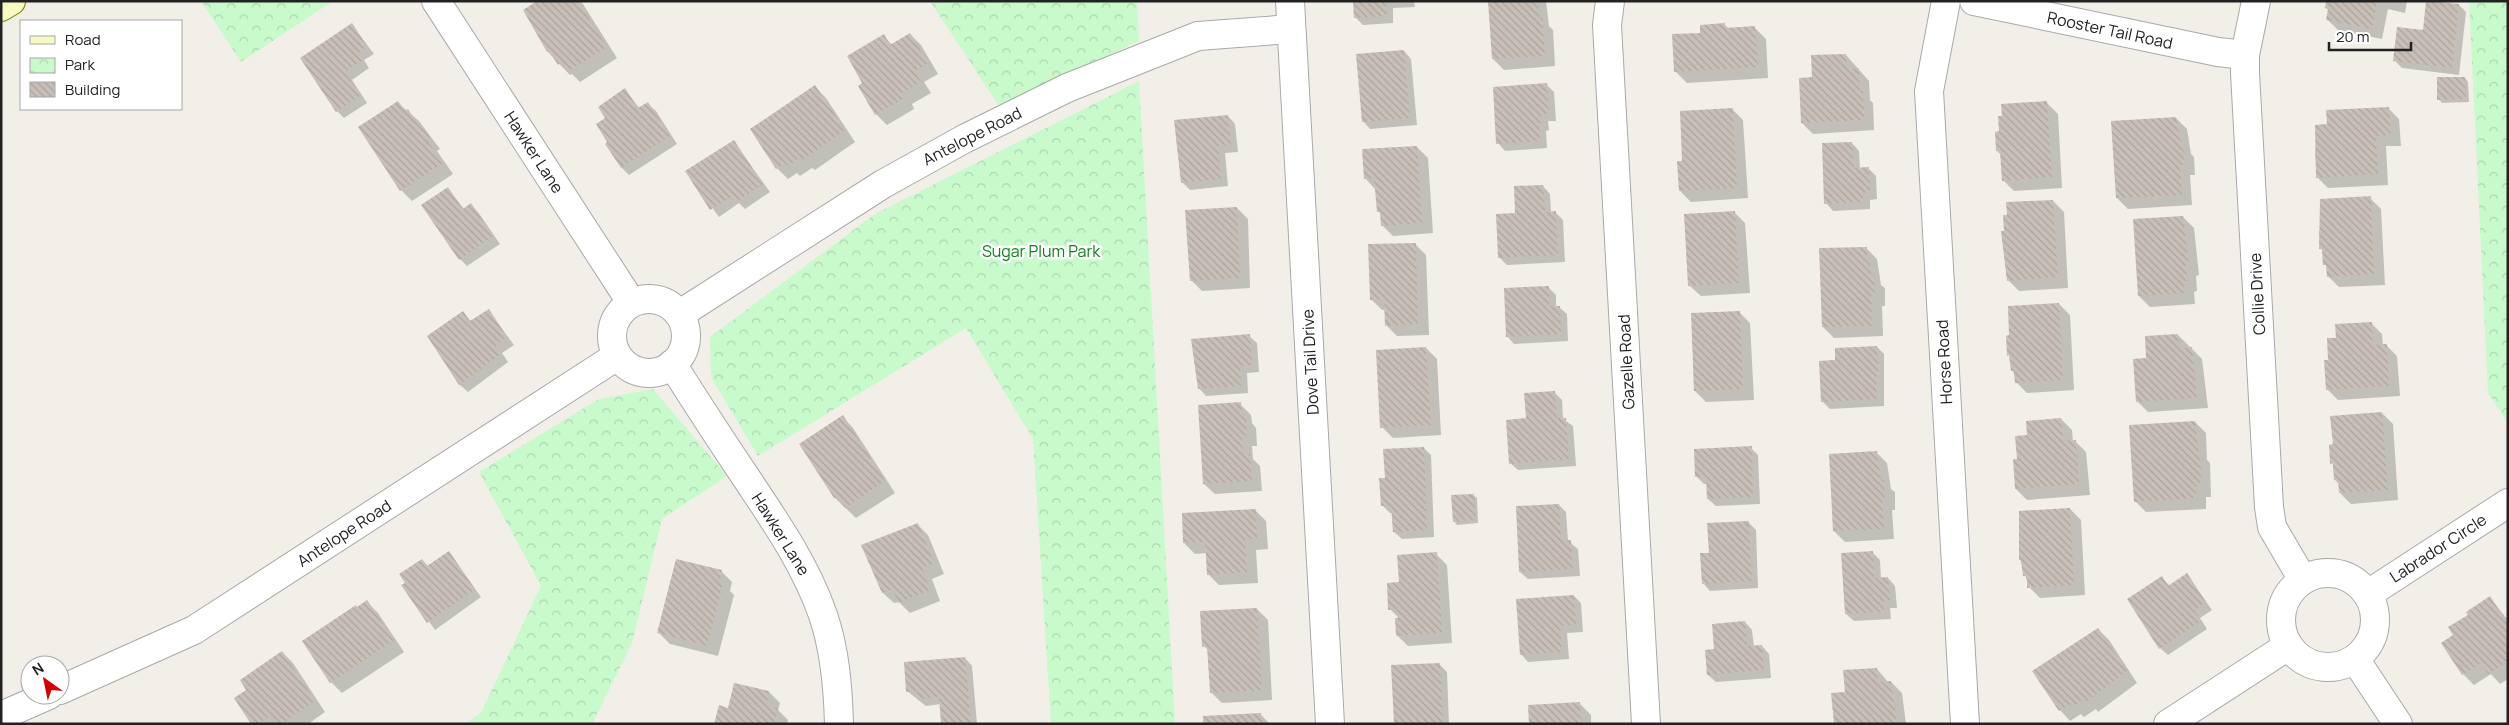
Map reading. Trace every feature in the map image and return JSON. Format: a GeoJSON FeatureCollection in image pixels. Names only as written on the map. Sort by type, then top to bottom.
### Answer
{"type":"FeatureCollection","features":[{"type":"Feature","properties":{"kind":"street"},"geometry":{"type":"LineString","coordinates":[[1,7],[11,1]]}},
{"type":"Feature","properties":{"kind":"street","name":"Hawker Lane"},"geometry":{"type":"LineString","coordinates":[[436,1],[631,302]]}},
{"type":"Feature","properties":{"kind":"street","name":"Dove Tail Drive"},"geometry":{"type":"LineString","coordinates":[[1290,1],[1330,724]]}},
{"type":"Feature","properties":{"kind":"street","name":"Gazelle Road"},"geometry":{"type":"LineString","coordinates":[[1610,1],[1607,24],[1646,724]]}},
{"type":"Feature","properties":{"kind":"street","name":"Horse Road"},"geometry":{"type":"LineString","coordinates":[[1946,1],[1929,91],[1965,724]]}},
{"type":"Feature","properties":{"kind":"street","name":"Rooster Tail Road"},"geometry":{"type":"LineString","coordinates":[[1974,1],[2218,52],[2245,55]]}},
{"type":"Feature","properties":{"kind":"street","name":"Collie Drive"},"geometry":{"type":"LineString","coordinates":[[2256,1],[2245,55],[2269,507],[2274,532],[2303,580]]}},
{"type":"Feature","properties":{"kind":"street","name":"Antelope Road"},"geometry":{"type":"LineString","coordinates":[[680,314],[883,184],[964,139],[1067,88],[1198,36],[1291,29]]}},
{"type":"Feature","properties":{"kind":"street"},"geometry":{"type":"LineString","coordinates":[[652,298],[665,301],[680,314],[687,334],[686,347],[681,357],[660,372],[646,374],[637,372],[625,365],[617,356],[612,343],[612,330],[618,315],[631,302],[652,298]]}},
{"type":"Feature","properties":{"kind":"street","name":"Antelope Road"},"geometry":{"type":"LineString","coordinates":[[70,685],[201,626],[617,356]]}},
{"type":"Feature","properties":{"kind":"street","name":"Hawker Lane"},"geometry":{"type":"LineString","coordinates":[[672,364],[793,549],[810,582],[823,616],[833,652],[840,724]]}},
{"type":"Feature","properties":{"kind":"street","name":"Labrador Circle"},"geometry":{"type":"LineString","coordinates":[[2368,594],[2508,503]]}},
{"type":"Feature","properties":{"kind":"street"},"geometry":{"type":"LineString","coordinates":[[2331,573],[2346,576],[2358,583],[2368,594],[2374,608],[2376,623],[2373,638],[2365,650],[2355,659],[2340,667],[2324,668],[2310,665],[2296,656],[2288,646],[2282,631],[2281,616],[2284,602],[2292,590],[2303,580],[2316,574],[2331,573]]}},
{"type":"Feature","properties":{"kind":"street"},"geometry":{"type":"LineString","coordinates":[[2168,724],[2288,646]]}},
{"type":"Feature","properties":{"kind":"street"},"geometry":{"type":"LineString","coordinates":[[2355,659],[2398,724]]}},
{"type":"Feature","properties":{"kind":"street"},"geometry":{"type":"LineString","coordinates":[[1,716],[26,705]]}},
{"type":"Feature","properties":{"kind":"green space"},"geometry":{"type":"Polygon","coordinates":[[[201,1],[333,1],[241,62],[201,1]]]}},
{"type":"Feature","properties":{"kind":"green space"},"geometry":{"type":"Polygon","coordinates":[[[930,1],[1137,1],[1139,41],[999,106],[930,1]]]}},
{"type":"Feature","properties":{"kind":"green space"},"geometry":{"type":"Polygon","coordinates":[[[2469,1],[2508,1],[2508,423],[2488,393],[2469,1]]]}},
{"type":"Feature","properties":{"kind":"green space","name":"Sugar Plum Park"},"geometry":{"type":"Polygon","coordinates":[[[1139,81],[1175,724],[1051,724],[1033,439],[966,328],[758,456],[711,377],[710,337],[875,214],[1139,81]]]}},
{"type":"Feature","properties":{"kind":"green space"},"geometry":{"type":"Polygon","coordinates":[[[653,389],[727,476],[662,519],[632,643],[592,724],[465,724],[481,713],[541,586],[479,472],[599,399],[653,389]]]}},
{"type":"Feature","properties":{"kind":"building"},"geometry":{"type":"Polygon","coordinates":[[[537,1],[578,1],[607,47],[568,72],[562,62],[558,65],[549,51],[547,52],[523,10],[537,1]]]}},
{"type":"Feature","properties":{"kind":"building"},"geometry":{"type":"Polygon","coordinates":[[[1353,1],[1386,1],[1386,16],[1354,18],[1353,1]]]}},
{"type":"Feature","properties":{"kind":"building"},"geometry":{"type":"Polygon","coordinates":[[[1488,1],[1536,1],[1536,4],[1538,3],[1539,18],[1542,17],[1545,56],[1492,59],[1488,1]]]}},
{"type":"Feature","properties":{"kind":"building"},"geometry":{"type":"Polygon","coordinates":[[[2326,1],[2377,1],[2372,29],[2326,20],[2328,9],[2325,8],[2326,1]]]}},
{"type":"Feature","properties":{"kind":"building"},"geometry":{"type":"Polygon","coordinates":[[[2426,1],[2459,4],[2452,68],[2393,61],[2397,27],[2423,30],[2426,1]]]}},
{"type":"Feature","properties":{"kind":"building"},"geometry":{"type":"Polygon","coordinates":[[[352,23],[367,46],[358,53],[363,60],[345,72],[361,95],[336,112],[300,58],[352,23]]]}},
{"type":"Feature","properties":{"kind":"building"},"geometry":{"type":"Polygon","coordinates":[[[1725,23],[1725,28],[1755,26],[1758,67],[1674,72],[1672,34],[1700,33],[1700,25],[1725,23]]]}},
{"type":"Feature","properties":{"kind":"building"},"geometry":{"type":"Polygon","coordinates":[[[910,33],[928,63],[914,71],[921,82],[902,93],[904,98],[875,115],[858,86],[862,83],[847,56],[884,34],[890,45],[910,33]]]}},
{"type":"Feature","properties":{"kind":"building"},"geometry":{"type":"Polygon","coordinates":[[[1404,50],[1410,118],[1362,122],[1356,54],[1404,50]]]}},
{"type":"Feature","properties":{"kind":"building"},"geometry":{"type":"Polygon","coordinates":[[[1846,54],[1847,69],[1859,68],[1860,91],[1863,91],[1864,120],[1801,123],[1799,78],[1812,77],[1811,55],[1846,54]]]}},
{"type":"Feature","properties":{"kind":"building"},"geometry":{"type":"Polygon","coordinates":[[[2437,77],[2465,77],[2466,99],[2437,100],[2437,77]]]}},
{"type":"Feature","properties":{"kind":"building"},"geometry":{"type":"Polygon","coordinates":[[[1547,83],[1549,114],[1541,114],[1542,123],[1539,123],[1540,141],[1496,144],[1493,87],[1547,83]]]}},
{"type":"Feature","properties":{"kind":"building"},"geometry":{"type":"Polygon","coordinates":[[[815,85],[845,130],[803,160],[801,157],[788,166],[786,163],[776,169],[750,129],[815,85]]]}},
{"type":"Feature","properties":{"kind":"building"},"geometry":{"type":"Polygon","coordinates":[[[625,88],[638,108],[648,102],[670,136],[621,168],[605,144],[607,142],[596,124],[605,118],[598,107],[625,88]]]}},
{"type":"Feature","properties":{"kind":"building"},"geometry":{"type":"Polygon","coordinates":[[[398,101],[405,111],[408,109],[417,123],[419,122],[430,138],[427,140],[443,163],[400,191],[358,127],[398,101]]]}},
{"type":"Feature","properties":{"kind":"building"},"geometry":{"type":"Polygon","coordinates":[[[2047,101],[2052,177],[2002,181],[2000,151],[1996,151],[1995,132],[1999,131],[1998,116],[2002,116],[2001,104],[2047,101]]]}},
{"type":"Feature","properties":{"kind":"building"},"geometry":{"type":"Polygon","coordinates":[[[2389,107],[2391,135],[2376,136],[2378,174],[2316,178],[2315,125],[2327,124],[2326,110],[2389,107]]]}},
{"type":"Feature","properties":{"kind":"building"},"geometry":{"type":"Polygon","coordinates":[[[1733,108],[1737,188],[1679,191],[1677,161],[1682,161],[1680,111],[1733,108]]]}},
{"type":"Feature","properties":{"kind":"building"},"geometry":{"type":"Polygon","coordinates":[[[1228,115],[1231,145],[1218,146],[1221,179],[1181,183],[1174,120],[1228,115]]]}},
{"type":"Feature","properties":{"kind":"building"},"geometry":{"type":"Polygon","coordinates":[[[2176,117],[2181,145],[2183,145],[2185,165],[2180,165],[2182,195],[2116,198],[2111,121],[2176,117]]]}},
{"type":"Feature","properties":{"kind":"building"},"geometry":{"type":"Polygon","coordinates":[[[734,140],[763,184],[736,202],[732,196],[710,210],[685,171],[734,140]]]}},
{"type":"Feature","properties":{"kind":"building"},"geometry":{"type":"Polygon","coordinates":[[[1852,142],[1854,168],[1869,167],[1870,192],[1863,193],[1863,202],[1824,204],[1822,143],[1852,142]]]}},
{"type":"Feature","properties":{"kind":"building"},"geometry":{"type":"Polygon","coordinates":[[[1417,146],[1422,223],[1381,226],[1380,212],[1377,212],[1374,178],[1364,179],[1362,149],[1417,146]]]}},
{"type":"Feature","properties":{"kind":"building"},"geometry":{"type":"Polygon","coordinates":[[[1543,185],[1545,212],[1556,211],[1558,255],[1498,258],[1496,214],[1515,213],[1514,186],[1543,185]]]}},
{"type":"Feature","properties":{"kind":"building"},"geometry":{"type":"Polygon","coordinates":[[[448,187],[463,209],[471,203],[493,236],[459,260],[421,205],[448,187]]]}},
{"type":"Feature","properties":{"kind":"building"},"geometry":{"type":"Polygon","coordinates":[[[2371,196],[2374,274],[2327,277],[2326,265],[2323,265],[2322,249],[2319,249],[2320,199],[2371,196]]]}},
{"type":"Feature","properties":{"kind":"building"},"geometry":{"type":"Polygon","coordinates":[[[2053,200],[2058,277],[2007,281],[2001,231],[2004,231],[2003,215],[2007,215],[2006,202],[2053,200]]]}},
{"type":"Feature","properties":{"kind":"building"},"geometry":{"type":"Polygon","coordinates":[[[1237,207],[1240,278],[1190,281],[1185,210],[1237,207]]]}},
{"type":"Feature","properties":{"kind":"building"},"geometry":{"type":"Polygon","coordinates":[[[1735,211],[1739,283],[1688,286],[1684,214],[1735,211]]]}},
{"type":"Feature","properties":{"kind":"building"},"geometry":{"type":"Polygon","coordinates":[[[2183,216],[2189,265],[2186,265],[2187,281],[2183,281],[2184,293],[2138,296],[2133,219],[2183,216]]]}},
{"type":"Feature","properties":{"kind":"building"},"geometry":{"type":"Polygon","coordinates":[[[1416,243],[1418,324],[1385,326],[1384,299],[1370,300],[1368,244],[1416,243]]]}},
{"type":"Feature","properties":{"kind":"building"},"geometry":{"type":"Polygon","coordinates":[[[1867,247],[1867,259],[1870,259],[1871,276],[1874,276],[1875,296],[1871,296],[1872,326],[1822,327],[1819,248],[1867,247]]]}},
{"type":"Feature","properties":{"kind":"building"},"geometry":{"type":"Polygon","coordinates":[[[1549,286],[1549,306],[1560,306],[1561,334],[1506,337],[1504,288],[1549,286]]]}},
{"type":"Feature","properties":{"kind":"building"},"geometry":{"type":"Polygon","coordinates":[[[2059,303],[2063,380],[2015,383],[2014,371],[2011,371],[2009,355],[2007,356],[2006,336],[2009,335],[2008,306],[2059,303]]]}},
{"type":"Feature","properties":{"kind":"building"},"geometry":{"type":"Polygon","coordinates":[[[489,309],[507,337],[495,345],[501,354],[459,385],[427,336],[463,311],[470,321],[489,309]]]}},
{"type":"Feature","properties":{"kind":"building"},"geometry":{"type":"Polygon","coordinates":[[[1740,311],[1743,389],[1694,391],[1691,313],[1740,311]]]}},
{"type":"Feature","properties":{"kind":"building"},"geometry":{"type":"Polygon","coordinates":[[[2372,322],[2373,345],[2387,344],[2389,386],[2326,390],[2324,360],[2328,360],[2327,338],[2336,338],[2335,324],[2372,322]]]}},
{"type":"Feature","properties":{"kind":"building"},"geometry":{"type":"Polygon","coordinates":[[[1250,334],[1252,365],[1240,366],[1241,386],[1198,389],[1191,339],[1250,334]]]}},
{"type":"Feature","properties":{"kind":"building"},"geometry":{"type":"Polygon","coordinates":[[[2178,334],[2179,348],[2192,347],[2197,398],[2136,402],[2133,359],[2146,358],[2145,336],[2178,334]]]}},
{"type":"Feature","properties":{"kind":"building"},"geometry":{"type":"Polygon","coordinates":[[[1877,346],[1879,377],[1876,376],[1877,399],[1821,402],[1819,361],[1835,360],[1835,348],[1877,346]]]}},
{"type":"Feature","properties":{"kind":"building"},"geometry":{"type":"Polygon","coordinates":[[[1426,347],[1431,425],[1380,428],[1376,350],[1426,347]]]}},
{"type":"Feature","properties":{"kind":"building"},"geometry":{"type":"Polygon","coordinates":[[[1555,391],[1557,418],[1566,418],[1569,459],[1509,464],[1506,420],[1526,418],[1524,393],[1555,391]]]}},
{"type":"Feature","properties":{"kind":"building"},"geometry":{"type":"Polygon","coordinates":[[[1241,402],[1242,416],[1246,416],[1247,435],[1242,436],[1243,454],[1250,454],[1252,481],[1203,484],[1198,405],[1241,402]]]}},
{"type":"Feature","properties":{"kind":"building"},"geometry":{"type":"Polygon","coordinates":[[[2382,412],[2388,490],[2339,493],[2338,480],[2334,480],[2333,463],[2330,464],[2329,445],[2333,444],[2330,416],[2382,412]]]}},
{"type":"Feature","properties":{"kind":"building"},"geometry":{"type":"Polygon","coordinates":[[[843,415],[885,481],[845,508],[837,497],[834,498],[799,444],[843,415]]]}},
{"type":"Feature","properties":{"kind":"building"},"geometry":{"type":"Polygon","coordinates":[[[2061,418],[2063,441],[2076,440],[2079,484],[2015,489],[2013,459],[2017,459],[2015,436],[2027,435],[2026,421],[2061,418]]]}},
{"type":"Feature","properties":{"kind":"building"},"geometry":{"type":"Polygon","coordinates":[[[2195,421],[2201,471],[2200,486],[2195,487],[2196,498],[2134,502],[2129,425],[2195,421]]]}},
{"type":"Feature","properties":{"kind":"building"},"geometry":{"type":"Polygon","coordinates":[[[1752,446],[1753,497],[1707,499],[1706,477],[1695,477],[1694,449],[1752,446]]]}},
{"type":"Feature","properties":{"kind":"building"},"geometry":{"type":"Polygon","coordinates":[[[1424,447],[1427,530],[1393,532],[1391,506],[1381,506],[1379,478],[1385,478],[1383,449],[1424,447]]]}},
{"type":"Feature","properties":{"kind":"building"},"geometry":{"type":"Polygon","coordinates":[[[1877,451],[1881,480],[1884,480],[1885,499],[1882,499],[1884,529],[1833,531],[1829,454],[1877,451]]]}},
{"type":"Feature","properties":{"kind":"building"},"geometry":{"type":"Polygon","coordinates":[[[1474,494],[1476,520],[1453,522],[1451,495],[1474,494]]]}},
{"type":"Feature","properties":{"kind":"building"},"geometry":{"type":"Polygon","coordinates":[[[1559,504],[1561,540],[1571,540],[1573,569],[1519,572],[1516,506],[1559,504]]]}},
{"type":"Feature","properties":{"kind":"building"},"geometry":{"type":"Polygon","coordinates":[[[2070,508],[2074,585],[2027,588],[2027,576],[2023,576],[2021,560],[2019,560],[2019,511],[2070,508]]]}},
{"type":"Feature","properties":{"kind":"building"},"geometry":{"type":"Polygon","coordinates":[[[1256,509],[1257,539],[1245,539],[1247,572],[1207,575],[1205,542],[1183,543],[1182,513],[1256,509]]]}},
{"type":"Feature","properties":{"kind":"building"},"geometry":{"type":"Polygon","coordinates":[[[1749,521],[1752,581],[1702,584],[1700,553],[1709,553],[1707,523],[1749,521]]]}},
{"type":"Feature","properties":{"kind":"building"},"geometry":{"type":"Polygon","coordinates":[[[918,523],[934,563],[922,568],[930,590],[898,603],[893,589],[882,593],[861,545],[918,523]]]}},
{"type":"Feature","properties":{"kind":"building"},"geometry":{"type":"Polygon","coordinates":[[[449,551],[475,589],[427,623],[401,585],[405,583],[399,574],[422,559],[427,566],[449,551]]]}},
{"type":"Feature","properties":{"kind":"building"},"geometry":{"type":"Polygon","coordinates":[[[1873,551],[1874,578],[1888,577],[1890,601],[1883,601],[1884,612],[1845,614],[1841,553],[1873,551]]]}},
{"type":"Feature","properties":{"kind":"building"},"geometry":{"type":"Polygon","coordinates":[[[1437,552],[1442,633],[1396,636],[1395,618],[1398,618],[1397,609],[1388,610],[1387,583],[1399,582],[1397,555],[1437,552]]]}},
{"type":"Feature","properties":{"kind":"building"},"geometry":{"type":"Polygon","coordinates":[[[676,559],[722,570],[719,582],[723,583],[707,646],[657,633],[676,559]]]}},
{"type":"Feature","properties":{"kind":"building"},"geometry":{"type":"Polygon","coordinates":[[[2187,573],[2206,602],[2194,610],[2201,621],[2159,649],[2127,599],[2162,576],[2168,586],[2187,573]]]}},
{"type":"Feature","properties":{"kind":"building"},"geometry":{"type":"Polygon","coordinates":[[[1574,595],[1576,625],[1560,626],[1562,652],[1520,655],[1516,599],[1574,595]]]}},
{"type":"Feature","properties":{"kind":"building"},"geometry":{"type":"Polygon","coordinates":[[[2490,596],[2508,624],[2508,661],[2488,674],[2481,663],[2462,675],[2441,643],[2453,635],[2448,627],[2468,615],[2466,612],[2490,596]]]}},
{"type":"Feature","properties":{"kind":"building"},"geometry":{"type":"Polygon","coordinates":[[[367,600],[394,640],[330,683],[302,641],[356,605],[357,607],[367,600]]]}},
{"type":"Feature","properties":{"kind":"building"},"geometry":{"type":"Polygon","coordinates":[[[1257,608],[1262,690],[1210,693],[1207,646],[1202,647],[1200,611],[1257,608]]]}},
{"type":"Feature","properties":{"kind":"building"},"geometry":{"type":"Polygon","coordinates":[[[1745,621],[1747,646],[1762,645],[1764,670],[1707,675],[1705,650],[1714,649],[1712,624],[1745,621]]]}},
{"type":"Feature","properties":{"kind":"building"},"geometry":{"type":"Polygon","coordinates":[[[2098,628],[2127,671],[2086,702],[2084,699],[2072,707],[2070,704],[2059,711],[2032,671],[2098,628]]]}},
{"type":"Feature","properties":{"kind":"building"},"geometry":{"type":"Polygon","coordinates":[[[282,651],[315,701],[281,724],[277,724],[271,715],[258,724],[251,724],[234,698],[246,690],[240,680],[282,651]]]}},
{"type":"Feature","properties":{"kind":"building"},"geometry":{"type":"Polygon","coordinates":[[[965,657],[971,722],[941,724],[939,697],[917,699],[917,691],[906,692],[904,662],[965,657]]]}},
{"type":"Feature","properties":{"kind":"building"},"geometry":{"type":"Polygon","coordinates":[[[1440,663],[1443,724],[1394,724],[1391,665],[1440,663]]]}},
{"type":"Feature","properties":{"kind":"building"},"geometry":{"type":"Polygon","coordinates":[[[1877,668],[1878,682],[1891,681],[1897,724],[1834,724],[1831,693],[1845,692],[1843,670],[1877,668]]]}},
{"type":"Feature","properties":{"kind":"building"},"geometry":{"type":"Polygon","coordinates":[[[734,683],[769,691],[766,706],[778,708],[774,724],[714,724],[719,705],[728,708],[734,683]]]}},
{"type":"Feature","properties":{"kind":"building"},"geometry":{"type":"Polygon","coordinates":[[[1580,702],[1581,724],[1529,724],[1528,705],[1580,702]]]}},
{"type":"Feature","properties":{"kind":"building"},"geometry":{"type":"Polygon","coordinates":[[[1261,713],[1262,724],[1203,724],[1203,716],[1261,713]]]}}]}
